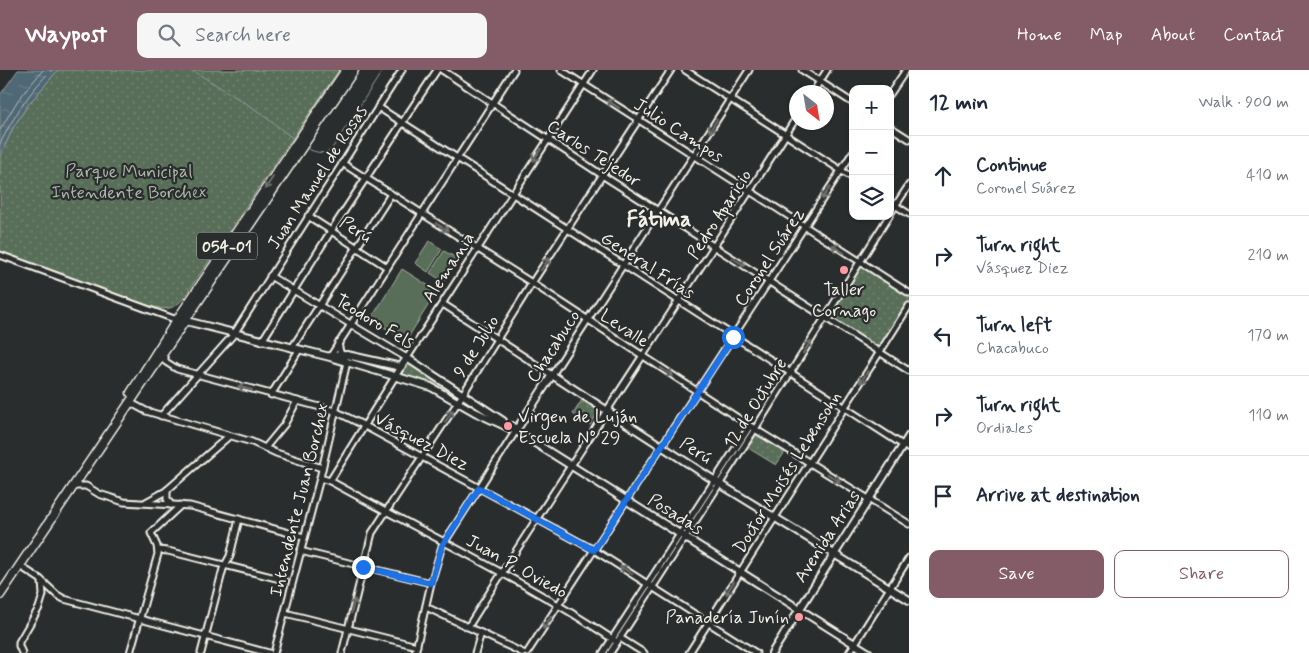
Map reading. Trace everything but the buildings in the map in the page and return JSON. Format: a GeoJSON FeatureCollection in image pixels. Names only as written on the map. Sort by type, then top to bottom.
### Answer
{"type":"FeatureCollection","features":[{"type":"Feature","properties":{"kind":"highway","name":"054-01"},"geometry":{"type":"LineString","coordinates":[[114,426],[150,360],[346,70]]}},
{"type":"Feature","properties":{"kind":"highway","name":"054-01"},"geometry":{"type":"LineString","coordinates":[[0,596],[354,70]]}},
{"type":"Feature","properties":{"kind":"main road","name":"Posadas"},"geometry":{"type":"LineString","coordinates":[[177,320],[186,320],[234,334],[330,357],[431,387],[516,430]]}},
{"type":"Feature","properties":{"kind":"main road"},"geometry":{"type":"LineString","coordinates":[[330,357],[343,354],[401,367]]}},
{"type":"Feature","properties":{"kind":"main road","name":"Alemania"},"geometry":{"type":"LineString","coordinates":[[401,367],[407,358]]}},
{"type":"Feature","properties":{"kind":"main road","name":"Teodoro Fels"},"geometry":{"type":"LineString","coordinates":[[407,358],[462,394]]}},
{"type":"Feature","properties":{"kind":"main road","name":"Perú"},"geometry":{"type":"LineString","coordinates":[[552,375],[718,482],[909,600]]}},
{"type":"Feature","properties":{"kind":"main road","name":"Chacabuco"},"geometry":{"type":"LineString","coordinates":[[516,430],[552,375]]}},
{"type":"Feature","properties":{"kind":"main road","name":"Posadas"},"geometry":{"type":"LineString","coordinates":[[462,394],[869,653]]}},
{"type":"Feature","properties":{"kind":"main road","name":"Avenida Arias"},"geometry":{"type":"LineString","coordinates":[[772,653],[869,499],[906,447],[909,436]]}},
{"type":"Feature","properties":{"kind":"street","name":"Juan Manuel de Rosas"},"geometry":{"type":"LineString","coordinates":[[162,416],[234,334],[402,70]]}},
{"type":"Feature","properties":{"kind":"street"},"geometry":{"type":"LineString","coordinates":[[262,341],[331,231],[437,70]]}},
{"type":"Feature","properties":{"kind":"street","name":"Carlos Tejedor"},"geometry":{"type":"LineString","coordinates":[[442,70],[602,175],[909,371]]}},
{"type":"Feature","properties":{"kind":"street"},"geometry":{"type":"LineString","coordinates":[[330,357],[514,70]]}},
{"type":"Feature","properties":{"kind":"street","name":"Julio Campos"},"geometry":{"type":"LineString","coordinates":[[561,70],[909,293]]}},
{"type":"Feature","properties":{"kind":"street","name":"Alemania"},"geometry":{"type":"LineString","coordinates":[[407,358],[592,70]]}},
{"type":"Feature","properties":{"kind":"street","name":"9 de Julio"},"geometry":{"type":"LineString","coordinates":[[342,653],[372,533],[671,70]]}},
{"type":"Feature","properties":{"kind":"street"},"geometry":{"type":"LineString","coordinates":[[685,70],[849,175]]}},
{"type":"Feature","properties":{"kind":"street","name":"Chacabuco"},"geometry":{"type":"LineString","coordinates":[[552,375],[749,70]]}},
{"type":"Feature","properties":{"kind":"street"},"geometry":{"type":"LineString","coordinates":[[802,70],[849,100]]}},
{"type":"Feature","properties":{"kind":"street"},"geometry":{"type":"LineString","coordinates":[[818,85],[827,70]]}},
{"type":"Feature","properties":{"kind":"street"},"geometry":{"type":"LineString","coordinates":[[894,88],[906,70]]}},
{"type":"Feature","properties":{"kind":"street","name":"General Frías"},"geometry":{"type":"LineString","coordinates":[[378,107],[906,447]]}},
{"type":"Feature","properties":{"kind":"street","name":"Pedro Aparicio"},"geometry":{"type":"LineString","coordinates":[[468,627],[536,518],[715,247],[789,130]]}},
{"type":"Feature","properties":{"kind":"street"},"geometry":{"type":"LineString","coordinates":[[894,130],[909,139]]}},
{"type":"Feature","properties":{"kind":"street","name":"Coronel Suárez"},"geometry":{"type":"LineString","coordinates":[[527,653],[849,158]]}},
{"type":"Feature","properties":{"kind":"street","name":"Levalle"},"geometry":{"type":"LineString","coordinates":[[342,163],[753,428],[909,524]]}},
{"type":"Feature","properties":{"kind":"street","name":"12 de Octubre"},"geometry":{"type":"LineString","coordinates":[[894,209],[909,185]]}},
{"type":"Feature","properties":{"kind":"street"},"geometry":{"type":"LineString","coordinates":[[271,395],[319,305],[391,194]]}},
{"type":"Feature","properties":{"kind":"street"},"geometry":{"type":"LineString","coordinates":[[896,206],[909,214]]}},
{"type":"Feature","properties":{"kind":"street","name":"Perú"},"geometry":{"type":"LineString","coordinates":[[308,216],[387,268]]}},
{"type":"Feature","properties":{"kind":"street","name":"12 de Octubre"},"geometry":{"type":"LineString","coordinates":[[610,653],[650,586],[790,373],[887,220]]}},
{"type":"Feature","properties":{"kind":"street"},"geometry":{"type":"LineString","coordinates":[[0,255],[177,320]]}},
{"type":"Feature","properties":{"kind":"street","name":"Teodoro Fels"},"geometry":{"type":"LineString","coordinates":[[270,276],[407,358]]}},
{"type":"Feature","properties":{"kind":"street","name":"Perú"},"geometry":{"type":"LineString","coordinates":[[443,304],[552,375]]}},
{"type":"Feature","properties":{"kind":"street","name":"Doctor Moisés Lebensohn"},"geometry":{"type":"LineString","coordinates":[[688,653],[909,306]]}},
{"type":"Feature","properties":{"kind":"street"},"geometry":{"type":"LineString","coordinates":[[338,343],[339,349],[347,362]]}},
{"type":"Feature","properties":{"kind":"street","name":"Vásquez Diez"},"geometry":{"type":"LineString","coordinates":[[162,355],[170,366],[198,376],[335,412],[363,426],[594,550],[756,653]]}},
{"type":"Feature","properties":{"kind":"street","name":"Intendente Juan Borchex"},"geometry":{"type":"LineString","coordinates":[[274,653],[320,478],[347,362]]}},
{"type":"Feature","properties":{"kind":"street","name":"Alemania"},"geometry":{"type":"LineString","coordinates":[[330,481],[401,367]]}},
{"type":"Feature","properties":{"kind":"street"},"geometry":{"type":"LineString","coordinates":[[265,448],[284,425],[297,401]]}},
{"type":"Feature","properties":{"kind":"street"},"geometry":{"type":"LineString","coordinates":[[131,403],[146,411],[246,440],[284,456],[322,468]]}},
{"type":"Feature","properties":{"kind":"street","name":"Chacabuco"},"geometry":{"type":"LineString","coordinates":[[415,653],[431,583],[445,541],[516,430]]}},
{"type":"Feature","properties":{"kind":"street"},"geometry":{"type":"LineString","coordinates":[[142,503],[155,498],[167,490],[229,436]]}},
{"type":"Feature","properties":{"kind":"street"},"geometry":{"type":"LineString","coordinates":[[81,475],[86,486]]}},
{"type":"Feature","properties":{"kind":"street","name":"Juan P. Oviedo"},"geometry":{"type":"LineString","coordinates":[[320,478],[330,481],[445,541],[644,653]]}},
{"type":"Feature","properties":{"kind":"street"},"geometry":{"type":"LineString","coordinates":[[73,486],[86,486],[114,500],[190,506],[304,537]]}},
{"type":"Feature","properties":{"kind":"street"},"geometry":{"type":"LineString","coordinates":[[167,490],[167,499],[171,505]]}},
{"type":"Feature","properties":{"kind":"street"},"geometry":{"type":"LineString","coordinates":[[130,653],[158,550],[151,533],[181,506]]}},
{"type":"Feature","properties":{"kind":"street"},"geometry":{"type":"LineString","coordinates":[[200,653],[225,566],[230,556],[239,519]]}},
{"type":"Feature","properties":{"kind":"street"},"geometry":{"type":"LineString","coordinates":[[158,550],[284,580]]}},
{"type":"Feature","properties":{"kind":"street"},"geometry":{"type":"LineString","coordinates":[[300,551],[431,583]]}},
{"type":"Feature","properties":{"kind":"street"},"geometry":{"type":"LineString","coordinates":[[849,653],[909,558]]}},
{"type":"Feature","properties":{"kind":"street"},"geometry":{"type":"LineString","coordinates":[[20,566],[64,599],[269,653]]}},
{"type":"Feature","properties":{"kind":"street"},"geometry":{"type":"LineString","coordinates":[[22,653],[19,642],[39,608],[43,595],[41,580]]}},
{"type":"Feature","properties":{"kind":"street"},"geometry":{"type":"LineString","coordinates":[[426,607],[523,653]]}},
{"type":"Feature","properties":{"kind":"street"},"geometry":{"type":"LineString","coordinates":[[285,614],[417,646]]}},
{"type":"Feature","properties":{"kind":"street"},"geometry":{"type":"LineString","coordinates":[[476,653],[480,633]]}},
{"type":"Feature","properties":{"kind":"street","name":"12 de Octubre"},"geometry":{"type":"LineString","coordinates":[[603,653],[617,639]]}},
{"type":"Feature","properties":{"kind":"green space","name":"Parque Municipal Intendente Borchex"},"geometry":{"type":"Polygon","coordinates":[[[58,70],[339,70],[183,299],[174,306],[165,309],[144,304],[0,251],[0,156],[13,128],[27,106],[58,70]]]}},
{"type":"Feature","properties":{"kind":"green space"},"geometry":{"type":"Polygon","coordinates":[[[429,241],[442,249],[428,272],[415,263],[429,241]]]}},
{"type":"Feature","properties":{"kind":"green space"},"geometry":{"type":"Polygon","coordinates":[[[444,251],[458,259],[444,282],[430,273],[444,251]]]}},
{"type":"Feature","properties":{"kind":"green space"},"geometry":{"type":"Polygon","coordinates":[[[860,266],[909,296],[909,303],[880,349],[828,316],[860,266]]]}},
{"type":"Feature","properties":{"kind":"green space"},"geometry":{"type":"Polygon","coordinates":[[[402,269],[437,291],[406,341],[371,319],[402,269]]]}},
{"type":"Feature","properties":{"kind":"green space"},"geometry":{"type":"Polygon","coordinates":[[[347,355],[401,367],[407,358],[507,423],[505,426],[431,387],[347,362],[347,355]]]}},
{"type":"Feature","properties":{"kind":"green space"},"geometry":{"type":"Polygon","coordinates":[[[582,400],[599,411],[590,425],[573,414],[582,400]]]}},
{"type":"Feature","properties":{"kind":"green space"},"geometry":{"type":"Polygon","coordinates":[[[756,435],[785,452],[776,465],[748,448],[756,435]]]}},
{"type":"Feature","properties":{"kind":"water"},"geometry":{"type":"Polygon","coordinates":[[[18,70],[58,70],[27,106],[13,128],[0,156],[0,95],[18,70]]]}},
{"type":"Feature","properties":{"kind":"waterway"},"geometry":{"type":"LineString","coordinates":[[192,70],[255,109],[294,139]]}},
{"type":"Feature","properties":{"kind":"waterway"},"geometry":{"type":"LineString","coordinates":[[308,149],[322,153],[331,150],[383,70]]}},
{"type":"Feature","properties":{"kind":"place","name":"Taller Cornago"},"geometry":{"type":"Point","coordinates":[844,270]}},
{"type":"Feature","properties":{"kind":"place","name":"Virgen de Luján Escuela Nº 29"},"geometry":{"type":"Point","coordinates":[508,426]}},
{"type":"Feature","properties":{"kind":"place","name":"Panadería Junín"},"geometry":{"type":"Point","coordinates":[799,617]}},
{"type":"Feature","properties":{"kind":"district","name":"Fátima"},"geometry":{"type":"Point","coordinates":[659,218]}},
{"type":"Feature","properties":{"kind":"route"},"geometry":{"type":"LineString","coordinates":[[363,567],[431,583],[442,546],[479,488],[594,550],[733,337]]}}]}
